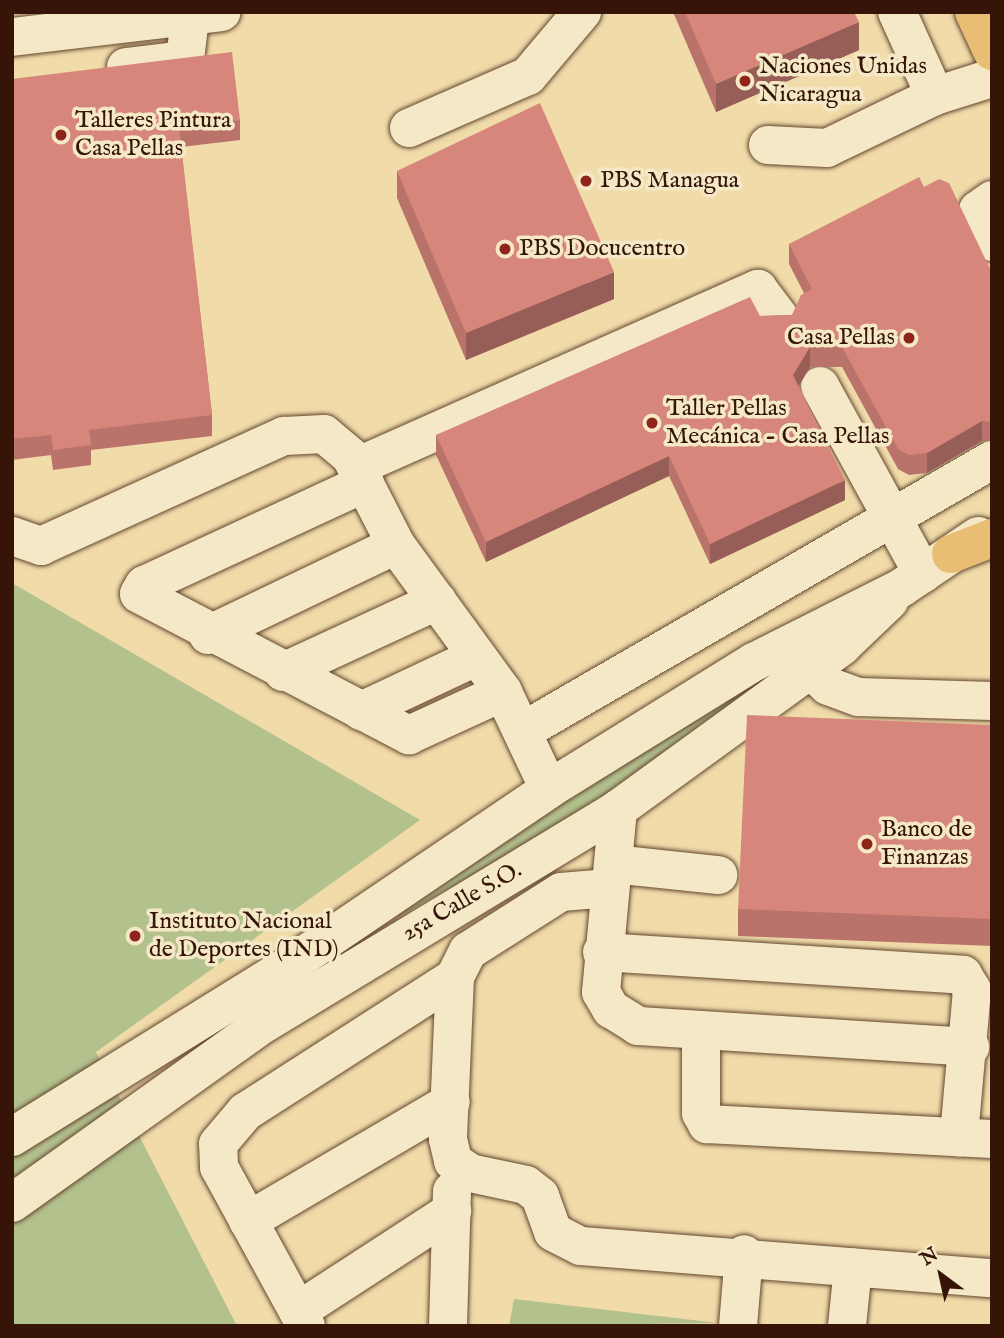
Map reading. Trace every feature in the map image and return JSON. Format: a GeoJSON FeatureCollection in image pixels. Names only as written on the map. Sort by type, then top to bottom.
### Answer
{"type":"FeatureCollection","features":[{"type":"Feature","properties":{"kind":"main road"},"geometry":{"type":"LineString","coordinates":[[974,12],[992,51]]}},
{"type":"Feature","properties":{"kind":"main road"},"geometry":{"type":"LineString","coordinates":[[925,572],[992,538]]}},
{"type":"Feature","properties":{"kind":"street"},"geometry":{"type":"LineString","coordinates":[[409,128],[528,76],[582,12]]}},
{"type":"Feature","properties":{"kind":"street"},"geometry":{"type":"LineString","coordinates":[[897,12],[935,96]]}},
{"type":"Feature","properties":{"kind":"street"},"geometry":{"type":"LineString","coordinates":[[12,37],[184,15],[186,51],[176,61],[94,71]]}},
{"type":"Feature","properties":{"kind":"street"},"geometry":{"type":"LineString","coordinates":[[768,145],[827,148],[935,96],[992,78]]}},
{"type":"Feature","properties":{"kind":"street"},"geometry":{"type":"LineString","coordinates":[[992,200],[978,210],[992,242]]}},
{"type":"Feature","properties":{"kind":"street"},"geometry":{"type":"LineString","coordinates":[[503,692],[417,735],[361,711],[208,635],[146,603],[139,594],[144,585],[361,475],[758,289],[779,317]]}},
{"type":"Feature","properties":{"kind":"street"},"geometry":{"type":"LineString","coordinates":[[820,386],[925,572]]}},
{"type":"Feature","properties":{"kind":"street"},"geometry":{"type":"LineString","coordinates":[[12,536],[41,546],[284,436],[324,434],[361,475],[396,545],[503,692],[549,789]]}},
{"type":"Feature","properties":{"kind":"street"},"geometry":{"type":"LineString","coordinates":[[523,731],[890,513],[992,460]]}},
{"type":"Feature","properties":{"kind":"street","name":"25a Calle S.O."},"geometry":{"type":"LineString","coordinates":[[12,1203],[289,1008],[618,809],[810,669],[925,572],[992,527]]}},
{"type":"Feature","properties":{"kind":"street"},"geometry":{"type":"LineString","coordinates":[[208,635],[396,545]]}},
{"type":"Feature","properties":{"kind":"street","name":"25a Calle S.O."},"geometry":{"type":"LineString","coordinates":[[12,1137],[303,957],[549,789],[782,644],[925,572]]}},
{"type":"Feature","properties":{"kind":"street"},"geometry":{"type":"LineString","coordinates":[[283,672],[437,601]]}},
{"type":"Feature","properties":{"kind":"street"},"geometry":{"type":"LineString","coordinates":[[361,711],[476,657]]}},
{"type":"Feature","properties":{"kind":"street"},"geometry":{"type":"LineString","coordinates":[[810,669],[828,686],[859,697],[992,701]]}},
{"type":"Feature","properties":{"kind":"street"},"geometry":{"type":"LineString","coordinates":[[618,809],[602,952],[601,992],[611,1009],[639,1026],[970,1047]]}},
{"type":"Feature","properties":{"kind":"street"},"geometry":{"type":"LineString","coordinates":[[445,1323],[452,1211],[450,1102],[455,977],[468,951],[561,892],[611,876],[718,875]]}},
{"type":"Feature","properties":{"kind":"street"},"geometry":{"type":"LineString","coordinates":[[602,952],[956,972],[972,990],[970,1047],[975,1138],[707,1124],[701,1113],[701,1031]]}},
{"type":"Feature","properties":{"kind":"street"},"geometry":{"type":"LineString","coordinates":[[452,1211],[302,1318],[219,1167],[227,1126],[455,977]]}},
{"type":"Feature","properties":{"kind":"street"},"geometry":{"type":"LineString","coordinates":[[248,1221],[450,1102]]}},
{"type":"Feature","properties":{"kind":"street"},"geometry":{"type":"LineString","coordinates":[[453,1161],[470,1173],[526,1185],[540,1196],[552,1232],[563,1241],[744,1254],[853,1267],[992,1278]]}},
{"type":"Feature","properties":{"kind":"street"},"geometry":{"type":"LineString","coordinates":[[738,1326],[744,1254]]}},
{"type":"Feature","properties":{"kind":"street"},"geometry":{"type":"LineString","coordinates":[[847,1326],[853,1267]]}},
{"type":"Feature","properties":{"kind":"green space","name":"Instituto Nacional de Deportes (IND)"},"geometry":{"type":"Polygon","coordinates":[[[12,583],[420,820],[96,1052],[237,1326],[12,1326],[12,583]]]}},
{"type":"Feature","properties":{"kind":"green space"},"geometry":{"type":"Polygon","coordinates":[[[768,678],[569,822],[392,920],[497,842],[672,729],[768,678]]]}},
{"type":"Feature","properties":{"kind":"green space"},"geometry":{"type":"Polygon","coordinates":[[[514,1299],[718,1323],[509,1326],[514,1299]]]}},
{"type":"Feature","properties":{"kind":"building"},"geometry":{"type":"Polygon","coordinates":[[[685,12],[854,12],[859,22],[716,84],[685,12]]]}},
{"type":"Feature","properties":{"kind":"building"},"geometry":{"type":"Polygon","coordinates":[[[232,52],[240,120],[179,127],[212,415],[89,430],[91,445],[53,450],[51,435],[12,439],[12,79],[232,52]]]}},
{"type":"Feature","properties":{"kind":"building","name":"PBS Docucentro"},"geometry":{"type":"Polygon","coordinates":[[[540,103],[614,272],[466,333],[397,171],[540,103]]]}},
{"type":"Feature","properties":{"kind":"building"},"geometry":{"type":"Polygon","coordinates":[[[919,177],[924,187],[939,179],[949,183],[992,273],[992,422],[982,421],[927,453],[909,455],[898,449],[842,347],[810,347],[793,375],[845,480],[710,544],[669,456],[486,542],[436,435],[750,297],[760,316],[792,315],[801,295],[812,289],[789,244],[919,177]]]}},
{"type":"Feature","properties":{"kind":"building","name":"Banco de Finanzas"},"geometry":{"type":"Polygon","coordinates":[[[747,715],[992,725],[992,919],[738,909],[747,715]]]}},
{"type":"Feature","properties":{"kind":"place","name":"Naciones Unidas Nicaragua"},"geometry":{"type":"Point","coordinates":[745,81]}},
{"type":"Feature","properties":{"kind":"place","name":"Talleres Pintura Casa Pellas"},"geometry":{"type":"Point","coordinates":[61,135]}},
{"type":"Feature","properties":{"kind":"place","name":"PBS Managua"},"geometry":{"type":"Point","coordinates":[586,181]}},
{"type":"Feature","properties":{"kind":"place","name":"PBS Docucentro"},"geometry":{"type":"Point","coordinates":[505,249]}},
{"type":"Feature","properties":{"kind":"place","name":"Casa Pellas"},"geometry":{"type":"Point","coordinates":[909,338]}},
{"type":"Feature","properties":{"kind":"place","name":"Taller Pellas Mecánica - Casa Pellas"},"geometry":{"type":"Point","coordinates":[652,423]}},
{"type":"Feature","properties":{"kind":"place","name":"Banco de Finanzas"},"geometry":{"type":"Point","coordinates":[867,844]}},
{"type":"Feature","properties":{"kind":"place","name":"Instituto Nacional de Deportes (IND)"},"geometry":{"type":"Point","coordinates":[135,936]}}]}
